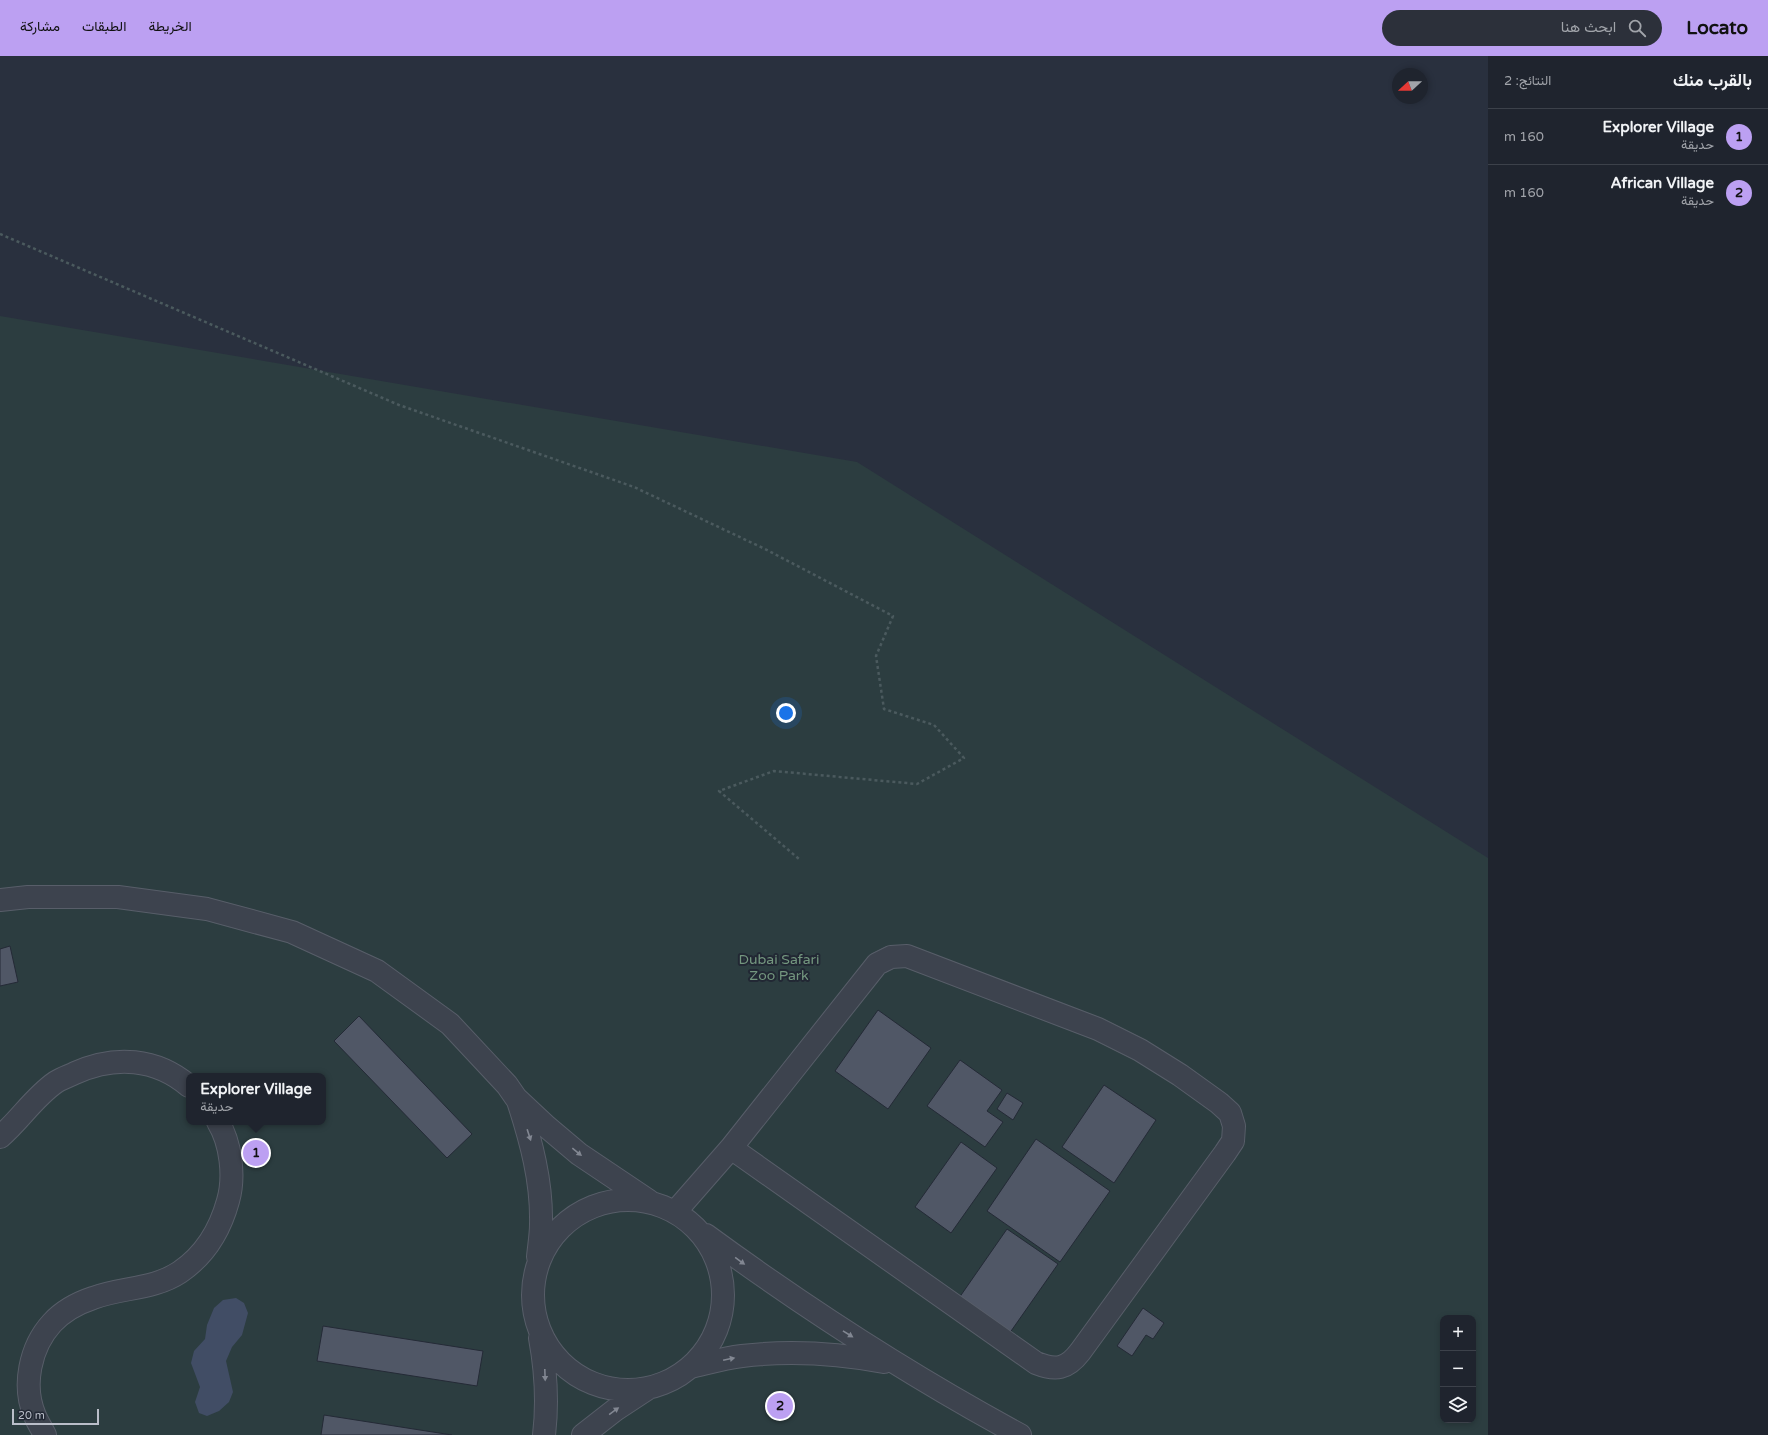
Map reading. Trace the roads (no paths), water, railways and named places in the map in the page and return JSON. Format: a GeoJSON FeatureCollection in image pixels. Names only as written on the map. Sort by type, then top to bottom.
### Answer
{"type":"FeatureCollection","features":[{"type":"Feature","properties":{"kind":"street"},"geometry":{"type":"LineString","coordinates":[[0,900],[28,897],[118,897],[207,909],[292,932],[377,971],[450,1024],[507,1085],[516,1098],[579,1154],[649,1201],[675,1212],[786,1293],[896,1364],[961,1403],[1020,1435]]}},
{"type":"Feature","properties":{"kind":"street"},"geometry":{"type":"LineString","coordinates":[[675,1212],[731,1148],[877,964],[891,957],[907,956],[1098,1029],[1140,1050],[1219,1103],[1230,1113],[1234,1126],[1233,1141],[1080,1352],[1072,1362],[1061,1368],[1048,1368],[1036,1363],[731,1148]]}},
{"type":"Feature","properties":{"kind":"street"},"geometry":{"type":"LineString","coordinates":[[0,1137],[13,1126],[32,1102],[57,1081],[87,1068],[118,1060],[150,1065],[179,1078],[186,1084]]}},
{"type":"Feature","properties":{"kind":"street"},"geometry":{"type":"LineString","coordinates":[[516,1098],[531,1139],[539,1181],[541,1224],[532,1295],[545,1366],[547,1410],[544,1435]]}},
{"type":"Feature","properties":{"kind":"street"},"geometry":{"type":"LineString","coordinates":[[45,1435],[35,1415],[29,1391],[30,1366],[38,1343],[52,1323],[71,1307],[93,1297],[150,1286],[180,1272],[204,1251],[222,1223],[231,1192],[231,1159],[220,1125]]}},
{"type":"Feature","properties":{"kind":"street"},"geometry":{"type":"LineString","coordinates":[[536,1267],[549,1241],[568,1220],[592,1205],[620,1199],[649,1201]]}},
{"type":"Feature","properties":{"kind":"street"},"geometry":{"type":"LineString","coordinates":[[583,1435],[615,1410],[649,1388],[671,1380],[691,1367],[708,1347],[719,1325],[723,1300],[721,1274],[712,1250],[698,1229]]}},
{"type":"Feature","properties":{"kind":"street"},"geometry":{"type":"LineString","coordinates":[[537,1323],[549,1349],[569,1370],[593,1384],[621,1390],[649,1388]]}},
{"type":"Feature","properties":{"kind":"street"},"geometry":{"type":"LineString","coordinates":[[691,1367],[742,1356],[793,1352],[845,1355],[896,1364]]}},
{"type":"Feature","properties":{"kind":"water"},"geometry":{"type":"Polygon","coordinates":[[[236,1298],[244,1303],[248,1313],[242,1335],[232,1347],[226,1361],[233,1392],[229,1402],[219,1411],[207,1416],[199,1413],[195,1402],[200,1387],[191,1363],[194,1351],[205,1339],[207,1325],[214,1308],[223,1300],[236,1298]]]}},
{"type":"Feature","properties":{"kind":"place","name":"Explorer Village"},"geometry":{"type":"Point","coordinates":[256,1153]}},
{"type":"Feature","properties":{"kind":"place","name":"African Village"},"geometry":{"type":"Point","coordinates":[780,1406]}},
{"type":"Feature","properties":{"kind":"park label","name":"Dubai Safari Zoo Park"},"geometry":{"type":"Point","coordinates":[779,968]}}]}
